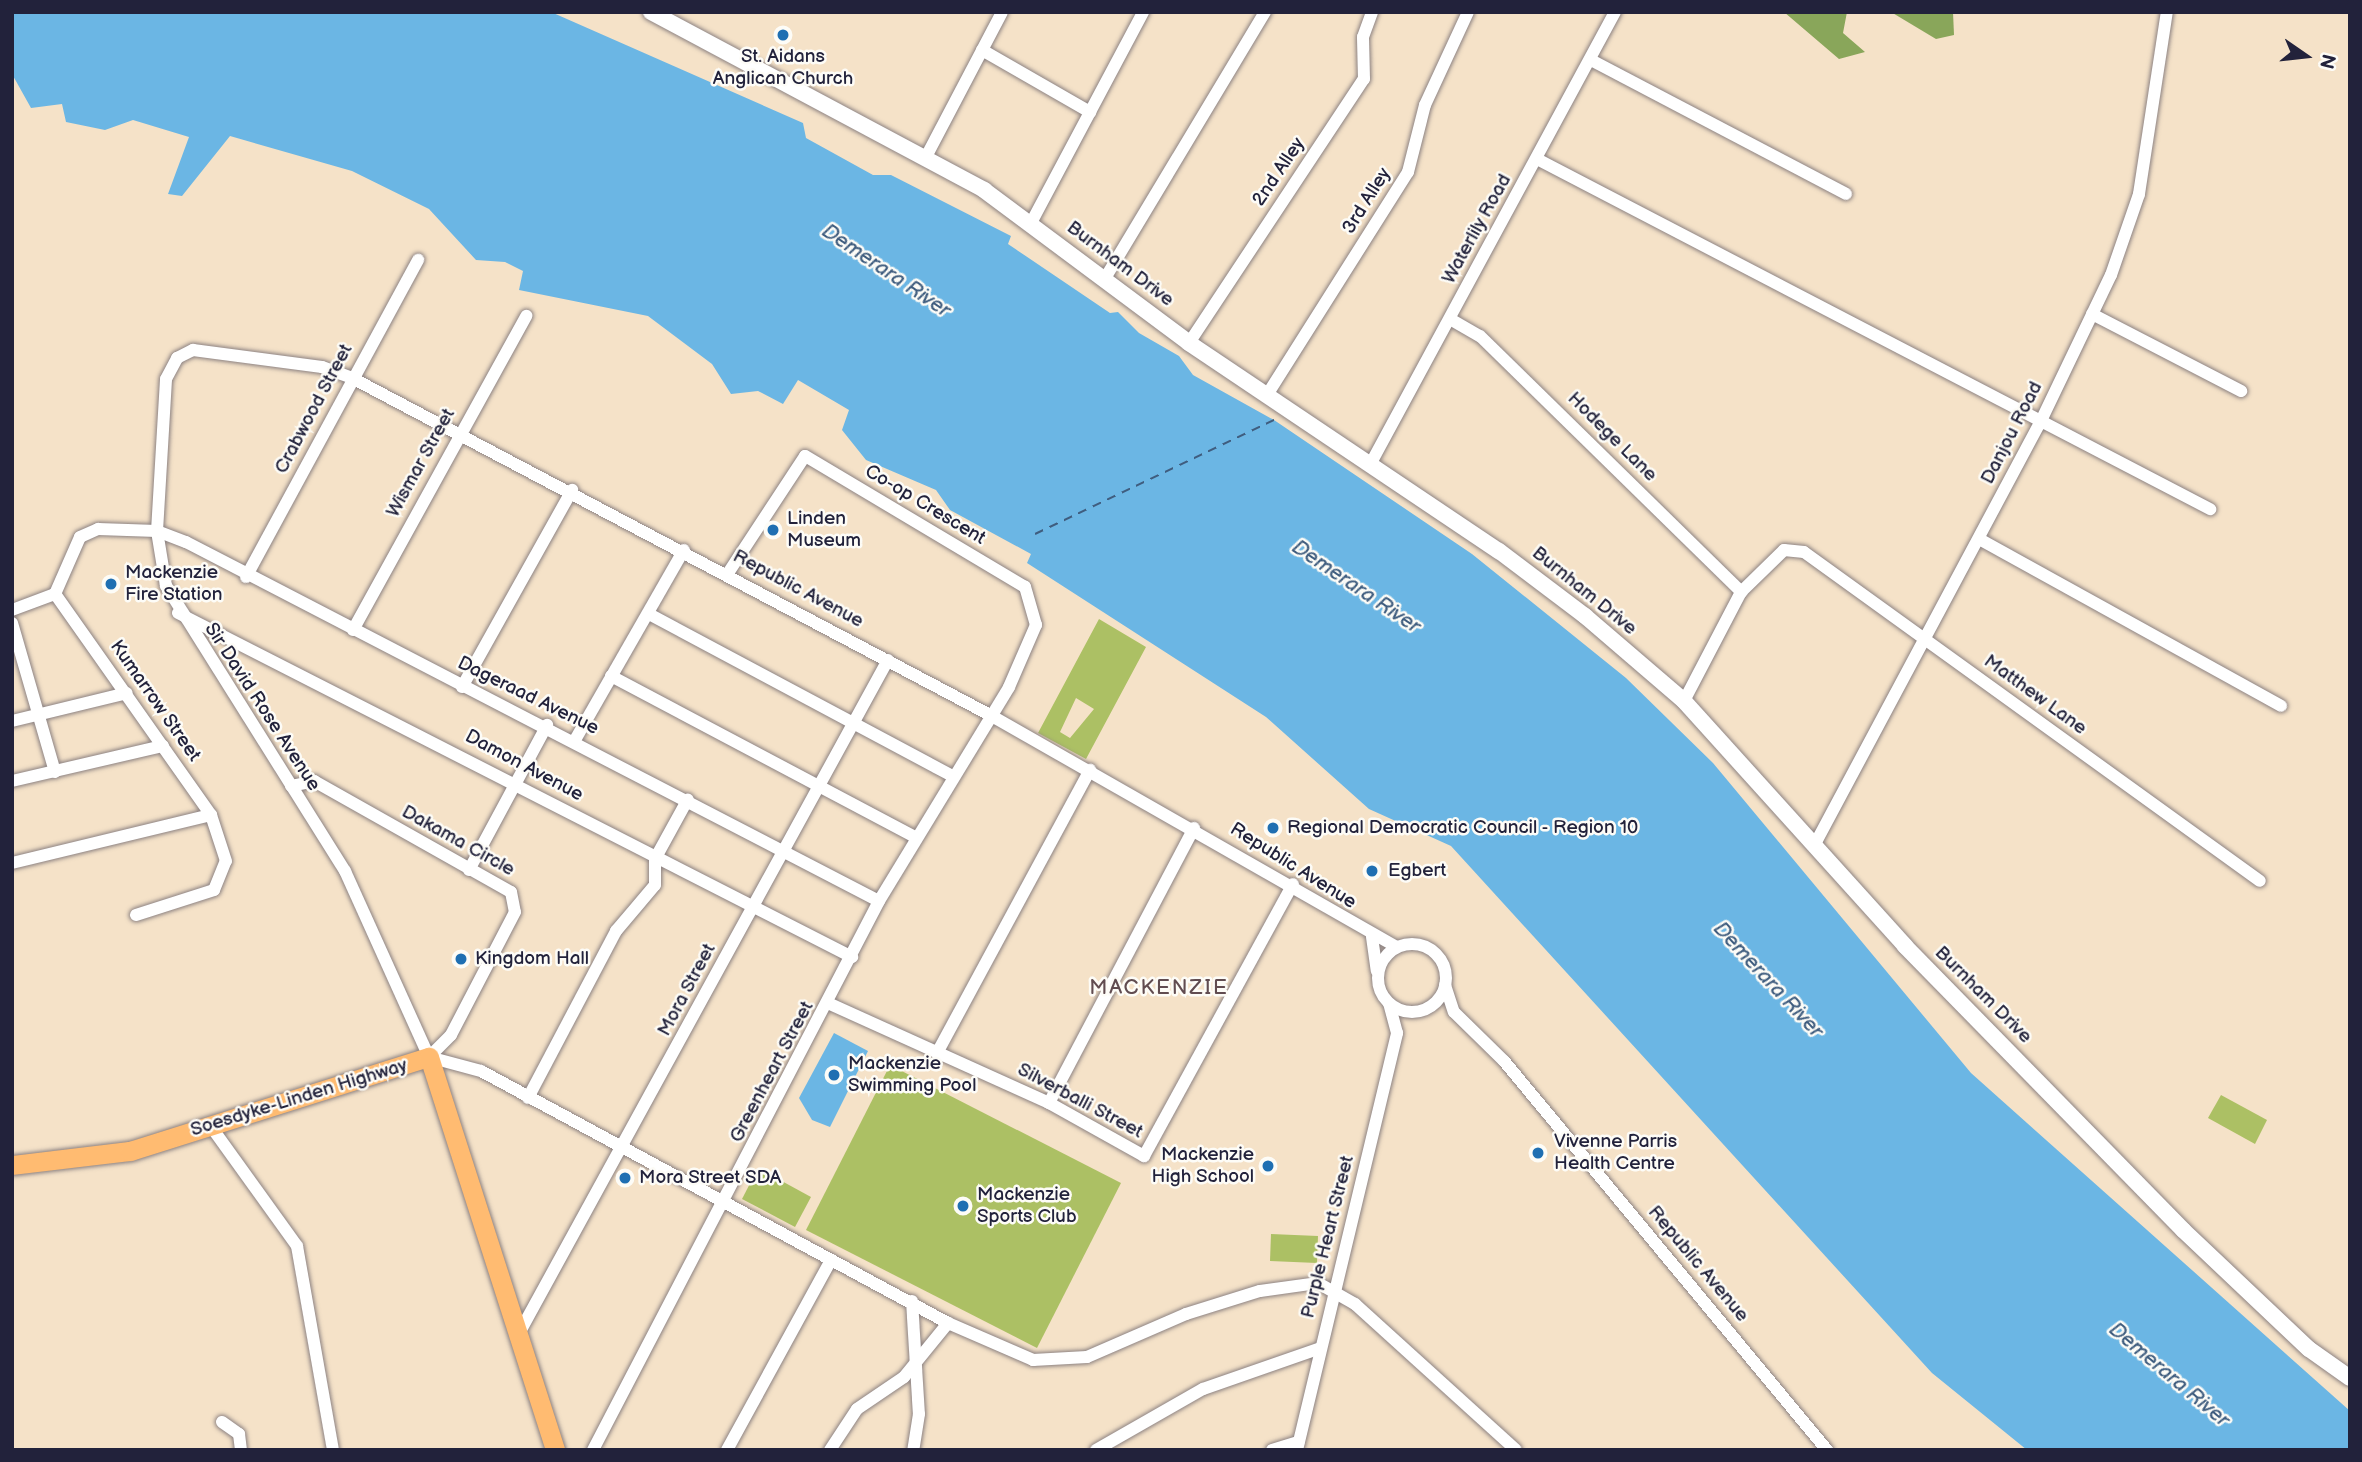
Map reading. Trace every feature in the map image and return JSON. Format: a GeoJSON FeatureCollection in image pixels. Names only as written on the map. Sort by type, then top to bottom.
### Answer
{"type":"FeatureCollection","features":[{"type":"Feature","properties":{"kind":"main road","name":"Soesdyke-Linden Highway"},"geometry":{"type":"LineString","coordinates":[[12,1166],[130,1151],[429,1057],[555,1450]]}},
{"type":"Feature","properties":{"kind":"street","name":"Burnham Drive"},"geometry":{"type":"LineString","coordinates":[[651,12],[927,155],[1031,223],[1189,343],[1371,463],[1585,616],[1684,701],[1905,946],[2183,1230],[2309,1349],[2350,1378]]}},
{"type":"Feature","properties":{"kind":"street"},"geometry":{"type":"LineString","coordinates":[[927,155],[1002,12]]}},
{"type":"Feature","properties":{"kind":"street"},"geometry":{"type":"LineString","coordinates":[[1031,223],[1143,12]]}},
{"type":"Feature","properties":{"kind":"street"},"geometry":{"type":"LineString","coordinates":[[1104,281],[1265,12]]}},
{"type":"Feature","properties":{"kind":"street","name":"2nd Alley"},"geometry":{"type":"LineString","coordinates":[[1189,343],[1364,79],[1363,37],[1373,12]]}},
{"type":"Feature","properties":{"kind":"street","name":"3rd Alley"},"geometry":{"type":"LineString","coordinates":[[1267,395],[1408,172],[1425,105],[1468,12]]}},
{"type":"Feature","properties":{"kind":"street","name":"Waterlily Road"},"geometry":{"type":"LineString","coordinates":[[1371,463],[1615,12]]}},
{"type":"Feature","properties":{"kind":"street","name":"Danjou Road"},"geometry":{"type":"LineString","coordinates":[[1815,844],[2039,425],[2092,314],[2137,202],[2167,12]]}},
{"type":"Feature","properties":{"kind":"street"},"geometry":{"type":"LineString","coordinates":[[982,50],[1090,111]]}},
{"type":"Feature","properties":{"kind":"street"},"geometry":{"type":"LineString","coordinates":[[1591,60],[1846,194]]}},
{"type":"Feature","properties":{"kind":"street"},"geometry":{"type":"LineString","coordinates":[[1537,159],[2039,425],[2210,509]]}},
{"type":"Feature","properties":{"kind":"street","name":"Crabwood Street"},"geometry":{"type":"LineString","coordinates":[[246,577],[418,260]]}},
{"type":"Feature","properties":{"kind":"street"},"geometry":{"type":"LineString","coordinates":[[2092,314],[2241,391]]}},
{"type":"Feature","properties":{"kind":"street","name":"Wismar Street"},"geometry":{"type":"LineString","coordinates":[[353,630],[458,434],[526,316]]}},
{"type":"Feature","properties":{"kind":"street","name":"Hodege Lane"},"geometry":{"type":"LineString","coordinates":[[1450,319],[1480,335],[1741,592]]}},
{"type":"Feature","properties":{"kind":"street","name":"Republic Avenue"},"geometry":{"type":"LineString","coordinates":[[177,358],[208,349],[352,378],[572,490],[990,715],[1293,884],[1372,937],[1397,947]]}},
{"type":"Feature","properties":{"kind":"street","name":"Sir David Rose Avenue"},"geometry":{"type":"LineString","coordinates":[[177,358],[166,379],[157,531],[159,559],[178,612],[345,871],[429,1057]]}},
{"type":"Feature","properties":{"kind":"street","name":"Co-op Crescent"},"geometry":{"type":"LineString","coordinates":[[728,573],[800,458],[814,459],[1025,587],[1036,625],[990,715]]}},
{"type":"Feature","properties":{"kind":"street"},"geometry":{"type":"LineString","coordinates":[[462,687],[572,490]]}},
{"type":"Feature","properties":{"kind":"street"},"geometry":{"type":"LineString","coordinates":[[12,610],[55,594],[80,537],[98,530],[157,531]]}},
{"type":"Feature","properties":{"kind":"street","name":"Dageraad Avenue"},"geometry":{"type":"LineString","coordinates":[[157,531],[462,687],[548,725],[879,901]]}},
{"type":"Feature","properties":{"kind":"street"},"geometry":{"type":"LineString","coordinates":[[1979,539],[2281,706]]}},
{"type":"Feature","properties":{"kind":"street"},"geometry":{"type":"LineString","coordinates":[[575,740],[684,550]]}},
{"type":"Feature","properties":{"kind":"street","name":"Matthew Lane"},"geometry":{"type":"LineString","coordinates":[[1741,592],[1784,550],[1804,552],[1924,642],[2260,881]]}},
{"type":"Feature","properties":{"kind":"street"},"geometry":{"type":"LineString","coordinates":[[1684,701],[1741,592]]}},
{"type":"Feature","properties":{"kind":"street","name":"Kumarrow Street"},"geometry":{"type":"LineString","coordinates":[[55,594],[211,815],[226,861],[215,890],[136,915]]}},
{"type":"Feature","properties":{"kind":"street","name":"Damon Avenue"},"geometry":{"type":"LineString","coordinates":[[178,612],[516,781],[655,859],[852,957]]}},
{"type":"Feature","properties":{"kind":"street"},"geometry":{"type":"LineString","coordinates":[[649,614],[952,776]]}},
{"type":"Feature","properties":{"kind":"street"},"geometry":{"type":"LineString","coordinates":[[12,623],[19,663],[42,714],[55,772]]}},
{"type":"Feature","properties":{"kind":"street","name":"Mora Street"},"geometry":{"type":"LineString","coordinates":[[517,1337],[622,1150],[851,722],[888,660]]}},
{"type":"Feature","properties":{"kind":"street"},"geometry":{"type":"LineString","coordinates":[[611,676],[819,782],[915,837]]}},
{"type":"Feature","properties":{"kind":"street"},"geometry":{"type":"LineString","coordinates":[[12,721],[127,693]]}},
{"type":"Feature","properties":{"kind":"street","name":"Greenheart Street"},"geometry":{"type":"LineString","coordinates":[[593,1450],[830,1004],[879,901],[990,715]]}},
{"type":"Feature","properties":{"kind":"street"},"geometry":{"type":"LineString","coordinates":[[470,870],[548,725]]}},
{"type":"Feature","properties":{"kind":"street"},"geometry":{"type":"LineString","coordinates":[[12,781],[163,746]]}},
{"type":"Feature","properties":{"kind":"street"},"geometry":{"type":"LineString","coordinates":[[937,1053],[1090,770]]}},
{"type":"Feature","properties":{"kind":"street","name":"Dakama Circle"},"geometry":{"type":"LineString","coordinates":[[291,786],[314,781],[511,892],[515,912],[451,1035],[429,1057]]}},
{"type":"Feature","properties":{"kind":"street"},"geometry":{"type":"LineString","coordinates":[[528,1098],[617,931],[655,886],[655,859],[688,799]]}},
{"type":"Feature","properties":{"kind":"street"},"geometry":{"type":"LineString","coordinates":[[12,863],[211,815]]}},
{"type":"Feature","properties":{"kind":"street"},"geometry":{"type":"LineString","coordinates":[[1049,1103],[1194,828]]}},
{"type":"Feature","properties":{"kind":"street","name":"Silverballi Street"},"geometry":{"type":"LineString","coordinates":[[830,1004],[1049,1103],[1134,1152],[1150,1153],[1293,884]]}},
{"type":"Feature","properties":{"kind":"street"},"geometry":{"type":"LineString","coordinates":[[1372,937],[1378,980],[1390,1004],[1454,1012]]}},
{"type":"Feature","properties":{"kind":"street"},"geometry":{"type":"LineString","coordinates":[[1378,980],[1386,955],[1397,947],[1433,951],[1446,985],[1397,1033]]}},
{"type":"Feature","properties":{"kind":"street","name":"Republic Avenue"},"geometry":{"type":"LineString","coordinates":[[1446,985],[1454,1012],[1504,1062],[1827,1450]]}},
{"type":"Feature","properties":{"kind":"street","name":"Purple Heart Street"},"geometry":{"type":"LineString","coordinates":[[1298,1446],[1397,1033],[1390,1004]]}},
{"type":"Feature","properties":{"kind":"street"},"geometry":{"type":"LineString","coordinates":[[429,1057],[481,1071],[622,1150],[912,1301],[948,1323],[1033,1360],[1064,1362],[1260,1291],[1318,1283],[1335,1290],[1516,1450]]}},
{"type":"Feature","properties":{"kind":"street"},"geometry":{"type":"LineString","coordinates":[[210,1125],[297,1246],[333,1450]]}},
{"type":"Feature","properties":{"kind":"street"},"geometry":{"type":"LineString","coordinates":[[727,1450],[831,1260]]}},
{"type":"Feature","properties":{"kind":"street"},"geometry":{"type":"LineString","coordinates":[[912,1301],[919,1414],[913,1450]]}},
{"type":"Feature","properties":{"kind":"street"},"geometry":{"type":"LineString","coordinates":[[830,1450],[857,1409],[904,1377],[914,1357],[948,1323]]}},
{"type":"Feature","properties":{"kind":"street"},"geometry":{"type":"LineString","coordinates":[[1096,1450],[1203,1389],[1321,1348]]}},
{"type":"Feature","properties":{"kind":"street"},"geometry":{"type":"LineString","coordinates":[[222,1422],[239,1434],[242,1450]]}},
{"type":"Feature","properties":{"kind":"street"},"geometry":{"type":"LineString","coordinates":[[1272,1450],[1298,1446]]}},
{"type":"Feature","properties":{"kind":"green space"},"geometry":{"type":"Polygon","coordinates":[[[1784,12],[1847,12],[1843,33],[1865,52],[1839,59],[1784,12]]]}},
{"type":"Feature","properties":{"kind":"green space"},"geometry":{"type":"Polygon","coordinates":[[[1891,12],[1953,12],[1954,35],[1936,39],[1891,12]]]}},
{"type":"Feature","properties":{"kind":"green space"},"geometry":{"type":"Polygon","coordinates":[[[1099,619],[1146,647],[1086,759],[1038,733],[1099,619]],[[1076,698],[1060,732],[1070,738],[1094,709],[1076,698]]]}},
{"type":"Feature","properties":{"kind":"green space","name":"Mackenzie Sports Club"},"geometry":{"type":"Polygon","coordinates":[[[890,1065],[1121,1183],[1037,1348],[806,1230],[890,1065]]]}},
{"type":"Feature","properties":{"kind":"green space"},"geometry":{"type":"Polygon","coordinates":[[[2221,1095],[2267,1120],[2255,1144],[2208,1118],[2221,1095]]]}},
{"type":"Feature","properties":{"kind":"green space"},"geometry":{"type":"Polygon","coordinates":[[[758,1168],[811,1197],[795,1227],[742,1199],[758,1168]]]}},
{"type":"Feature","properties":{"kind":"green space"},"geometry":{"type":"Polygon","coordinates":[[[1271,1234],[1318,1236],[1317,1263],[1270,1261],[1271,1234]]]}},
{"type":"Feature","properties":{"kind":"water","name":"Demerara River"},"geometry":{"type":"Polygon","coordinates":[[[12,12],[551,12],[803,123],[806,138],[873,175],[891,175],[1011,236],[1008,244],[1110,313],[1118,312],[1139,333],[1179,356],[1193,375],[1274,420],[1472,554],[1626,678],[1713,763],[1971,1073],[2350,1411],[2350,1450],[2027,1450],[1932,1373],[1451,846],[1369,809],[1266,717],[1027,563],[1031,554],[950,510],[936,490],[866,460],[842,430],[849,410],[798,380],[783,404],[758,391],[731,394],[712,364],[648,316],[519,290],[523,271],[505,262],[476,260],[429,209],[352,171],[230,136],[182,196],[168,194],[189,137],[133,120],[105,130],[66,122],[62,104],[31,108],[12,74],[12,12]]]}},
{"type":"Feature","properties":{"kind":"water","name":"Mackenzie Swimming Pool"},"geometry":{"type":"Polygon","coordinates":[[[834,1033],[868,1051],[830,1127],[812,1120],[799,1098],[834,1033]]]}},
{"type":"Feature","properties":{"kind":"ferry route"},"geometry":{"type":"LineString","coordinates":[[1035,534],[1274,420]]}},
{"type":"Feature","properties":{"kind":"place","name":"St. Aidans Anglican Church"},"geometry":{"type":"Point","coordinates":[783,35]}},
{"type":"Feature","properties":{"kind":"place","name":"Linden Museum"},"geometry":{"type":"Point","coordinates":[773,530]}},
{"type":"Feature","properties":{"kind":"place","name":"Mackenzie Fire Station"},"geometry":{"type":"Point","coordinates":[111,584]}},
{"type":"Feature","properties":{"kind":"place","name":"Regional Democratic Council - Region 10"},"geometry":{"type":"Point","coordinates":[1273,828]}},
{"type":"Feature","properties":{"kind":"place","name":"Egbert"},"geometry":{"type":"Point","coordinates":[1372,871]}},
{"type":"Feature","properties":{"kind":"place","name":"Kingdom Hall"},"geometry":{"type":"Point","coordinates":[461,959]}},
{"type":"Feature","properties":{"kind":"place","name":"Mackenzie Swimming Pool"},"geometry":{"type":"Point","coordinates":[834,1075]}},
{"type":"Feature","properties":{"kind":"place","name":"Vivenne Parris Health Centre"},"geometry":{"type":"Point","coordinates":[1538,1153]}},
{"type":"Feature","properties":{"kind":"place","name":"Mackenzie High School"},"geometry":{"type":"Point","coordinates":[1268,1166]}},
{"type":"Feature","properties":{"kind":"place","name":"Mora Street SDA"},"geometry":{"type":"Point","coordinates":[625,1178]}},
{"type":"Feature","properties":{"kind":"place","name":"Mackenzie Sports Club"},"geometry":{"type":"Point","coordinates":[963,1206]}},
{"type":"Feature","properties":{"kind":"district","name":"MACKENZIE"},"geometry":{"type":"Point","coordinates":[1159,988]}}]}
